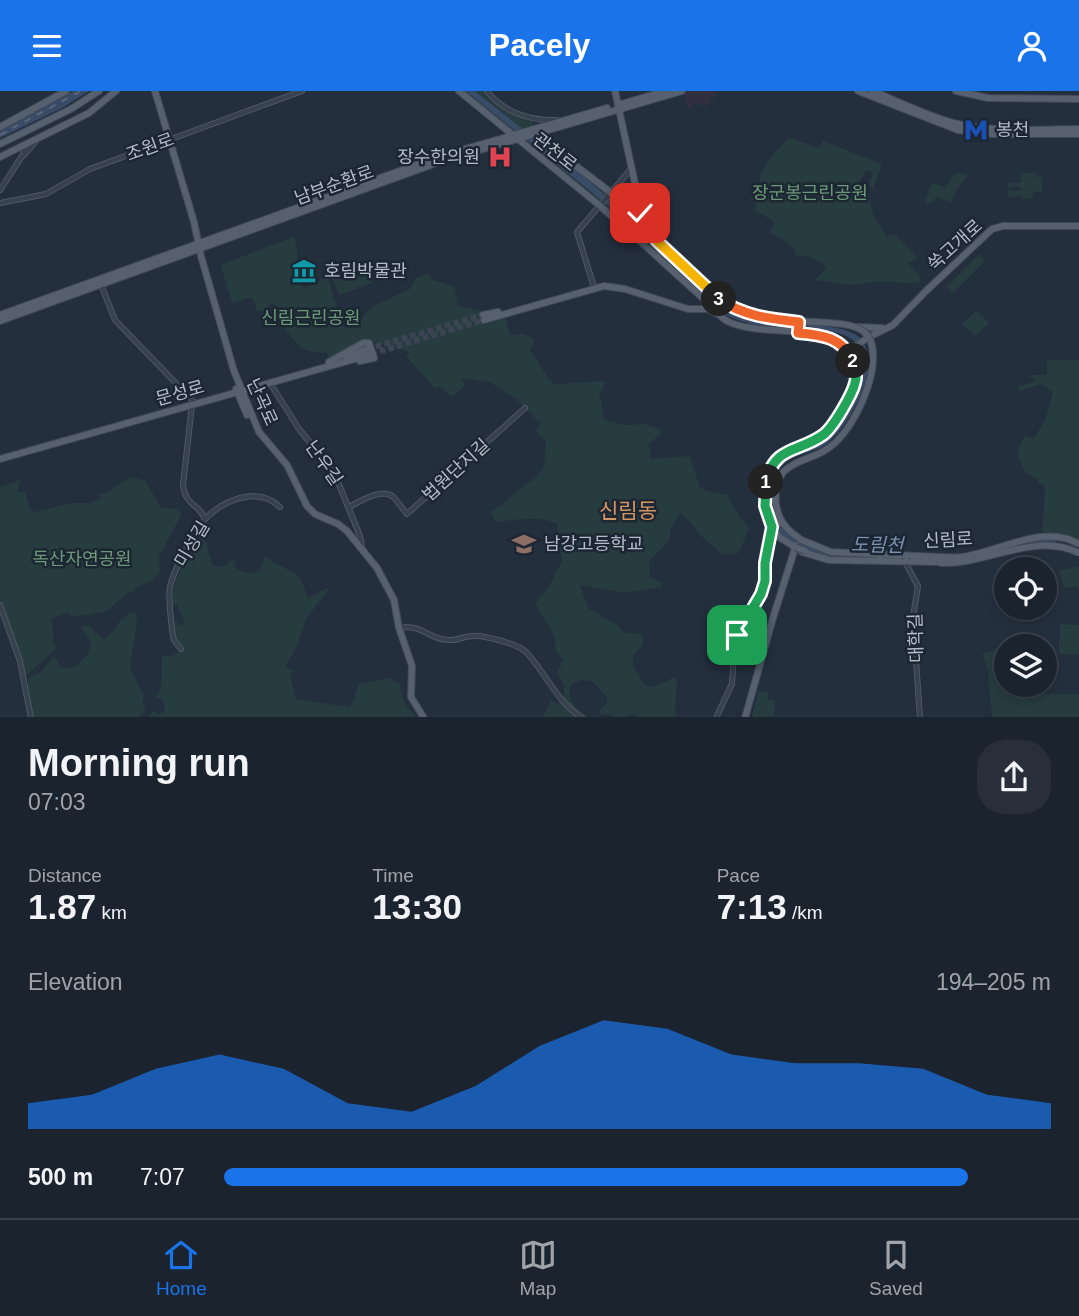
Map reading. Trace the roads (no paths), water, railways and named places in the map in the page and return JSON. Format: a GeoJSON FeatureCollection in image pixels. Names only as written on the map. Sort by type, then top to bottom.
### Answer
{"type":"FeatureCollection","features":[{"type":"Feature","properties":{"kind":"main road"},"geometry":{"type":"LineString","coordinates":[[0,127],[66,91]]}},
{"type":"Feature","properties":{"kind":"main road"},"geometry":{"type":"LineString","coordinates":[[0,144],[71,109],[99,91]]}},
{"type":"Feature","properties":{"kind":"main road"},"geometry":{"type":"LineString","coordinates":[[0,156],[89,113],[116,91]]}},
{"type":"Feature","properties":{"kind":"main road","name":"난곡로"},"geometry":{"type":"LineString","coordinates":[[154,91],[238,390],[256,435],[285,466],[304,507],[314,516],[335,525],[362,550],[376,569],[392,599],[409,666],[410,700],[423,717]]}},
{"type":"Feature","properties":{"kind":"main road","name":"관천로"},"geometry":{"type":"LineString","coordinates":[[459,91],[600,203],[633,235]]}},
{"type":"Feature","properties":{"kind":"main road","name":"남부순환로"},"geometry":{"type":"LineString","coordinates":[[529,132],[666,91]]}},
{"type":"Feature","properties":{"kind":"main road","name":"남부순환로"},"geometry":{"type":"LineString","coordinates":[[629,104],[682,91]]}},
{"type":"Feature","properties":{"kind":"main road"},"geometry":{"type":"LineString","coordinates":[[858,91],[888,100],[955,129],[985,134],[1079,132]]}},
{"type":"Feature","properties":{"kind":"main road"},"geometry":{"type":"LineString","coordinates":[[873,91],[888,100]]}},
{"type":"Feature","properties":{"kind":"main road"},"geometry":{"type":"LineString","coordinates":[[956,91],[988,98],[1079,99]]}},
{"type":"Feature","properties":{"kind":"main road"},"geometry":{"type":"LineString","coordinates":[[615,92],[629,104],[621,119]]}},
{"type":"Feature","properties":{"kind":"main road"},"geometry":{"type":"LineString","coordinates":[[615,92],[642,216],[653,237]]}},
{"type":"Feature","properties":{"kind":"main road"},"geometry":{"type":"LineString","coordinates":[[615,92],[608,110],[621,119]]}},
{"type":"Feature","properties":{"kind":"main road","name":"남부순환로"},"geometry":{"type":"LineString","coordinates":[[0,315],[198,247],[424,162],[575,117],[608,110]]}},
{"type":"Feature","properties":{"kind":"main road","name":"관천로"},"geometry":{"type":"LineString","coordinates":[[529,132],[610,193],[618,205],[634,219],[642,216]]}},
{"type":"Feature","properties":{"kind":"main road"},"geometry":{"type":"LineString","coordinates":[[642,216],[640,227],[633,235],[728,321]]}},
{"type":"Feature","properties":{"kind":"main road","name":"쑥고개로"},"geometry":{"type":"LineString","coordinates":[[848,351],[887,328],[992,229],[1003,226],[1079,226]]}},
{"type":"Feature","properties":{"kind":"main road"},"geometry":{"type":"LineString","coordinates":[[640,227],[720,300],[740,311],[799,322],[887,328]]}},
{"type":"Feature","properties":{"kind":"main road","name":"남부순환로"},"geometry":{"type":"LineString","coordinates":[[0,321],[100,282]]}},
{"type":"Feature","properties":{"kind":"main road"},"geometry":{"type":"LineString","coordinates":[[526,306],[594,286],[621,288],[688,309],[709,309],[738,324],[828,337],[841,344],[853,361],[856,376],[854,387],[822,436],[787,451],[776,459],[768,474],[764,494],[772,527],[782,522],[777,510],[776,492],[778,481],[786,469],[798,460],[824,451],[840,439],[869,387],[873,353],[869,337],[858,328],[848,326]]}},
{"type":"Feature","properties":{"kind":"main road"},"geometry":{"type":"LineString","coordinates":[[483,318],[594,286],[625,287],[688,306],[699,305],[712,292]]}},
{"type":"Feature","properties":{"kind":"main road"},"geometry":{"type":"LineString","coordinates":[[738,324],[740,311]]}},
{"type":"Feature","properties":{"kind":"main road"},"geometry":{"type":"LineString","coordinates":[[798,333],[799,322]]}},
{"type":"Feature","properties":{"kind":"main road"},"geometry":{"type":"LineString","coordinates":[[303,372],[323,370],[372,359],[375,356],[371,344],[366,342],[324,364]]}},
{"type":"Feature","properties":{"kind":"main road","name":"문성로"},"geometry":{"type":"LineString","coordinates":[[0,458],[368,352],[238,390]]}},
{"type":"Feature","properties":{"kind":"main road"},"geometry":{"type":"LineString","coordinates":[[846,401],[858,408]]}},
{"type":"Feature","properties":{"kind":"main road"},"geometry":{"type":"LineString","coordinates":[[822,436],[833,445]]}},
{"type":"Feature","properties":{"kind":"main road"},"geometry":{"type":"LineString","coordinates":[[776,459],[786,469]]}},
{"type":"Feature","properties":{"kind":"main road","name":"신림로"},"geometry":{"type":"LineString","coordinates":[[782,522],[795,546],[831,555]]}},
{"type":"Feature","properties":{"kind":"main road","name":"신림로"},"geometry":{"type":"LineString","coordinates":[[772,527],[779,537],[805,551],[880,559],[964,559],[1046,537],[1065,538],[1079,544]]}},
{"type":"Feature","properties":{"kind":"main road"},"geometry":{"type":"LineString","coordinates":[[1063,546],[1061,541],[1065,538]]}},
{"type":"Feature","properties":{"kind":"main road"},"geometry":{"type":"LineString","coordinates":[[746,717],[795,546]]}},
{"type":"Feature","properties":{"kind":"main road","name":"신림로"},"geometry":{"type":"LineString","coordinates":[[1011,548],[1063,546],[1079,553]]}},
{"type":"Feature","properties":{"kind":"street","name":"조원로"},"geometry":{"type":"LineString","coordinates":[[0,203],[47,194],[90,169],[302,91]]}},
{"type":"Feature","properties":{"kind":"street","name":"관천로"},"geometry":{"type":"LineString","coordinates":[[487,91],[503,106],[532,118]]}},
{"type":"Feature","properties":{"kind":"street"},"geometry":{"type":"LineString","coordinates":[[529,132],[532,118],[553,121],[575,117]]}},
{"type":"Feature","properties":{"kind":"street"},"geometry":{"type":"LineString","coordinates":[[20,158],[39,137]]}},
{"type":"Feature","properties":{"kind":"street"},"geometry":{"type":"LineString","coordinates":[[0,190],[24,151],[24,145]]}},
{"type":"Feature","properties":{"kind":"street"},"geometry":{"type":"LineString","coordinates":[[594,286],[578,232],[631,169]]}},
{"type":"Feature","properties":{"kind":"street"},"geometry":{"type":"LineString","coordinates":[[100,282],[115,320],[194,403],[183,485],[186,498],[202,512],[205,519]]}},
{"type":"Feature","properties":{"kind":"street","name":"난우길"},"geometry":{"type":"LineString","coordinates":[[269,382],[299,429],[329,466],[349,507],[362,550]]}},
{"type":"Feature","properties":{"kind":"street","name":"법원단지길"},"geometry":{"type":"LineString","coordinates":[[349,507],[386,493],[393,497],[407,514],[525,408]]}},
{"type":"Feature","properties":{"kind":"street","name":"미성길"},"geometry":{"type":"LineString","coordinates":[[181,649],[174,640],[170,587],[183,556],[205,519],[225,505],[248,496],[264,497],[281,507]]}},
{"type":"Feature","properties":{"kind":"street"},"geometry":{"type":"LineString","coordinates":[[716,717],[732,684],[738,633],[764,586],[772,527]]}},
{"type":"Feature","properties":{"kind":"street","name":"대학길"},"geometry":{"type":"LineString","coordinates":[[906,559],[919,585],[915,617],[921,717]]}},
{"type":"Feature","properties":{"kind":"street","name":"대학길"},"geometry":{"type":"LineString","coordinates":[[906,559],[918,586],[913,617],[921,717]]}},
{"type":"Feature","properties":{"kind":"street"},"geometry":{"type":"LineString","coordinates":[[0,605],[20,661],[31,717]]}},
{"type":"Feature","properties":{"kind":"street"},"geometry":{"type":"LineString","coordinates":[[399,628],[415,627],[430,637],[449,640],[472,635],[524,650],[552,689],[582,717]]}},
{"type":"Feature","properties":{"kind":"water"},"geometry":{"type":"Polygon","coordinates":[[[73,91],[89,91],[62,108],[0,138],[0,129],[73,91]]]}},
{"type":"Feature","properties":{"kind":"water","name":"도림천"},"geometry":{"type":"Polygon","coordinates":[[[466,91],[475,91],[575,169],[692,282],[729,310],[758,321],[838,328],[860,338],[867,349],[868,363],[866,379],[853,411],[825,445],[786,462],[774,482],[774,511],[781,525],[792,537],[821,550],[941,558],[971,556],[1044,539],[1058,541],[964,563],[837,558],[811,551],[787,540],[779,533],[770,514],[769,481],[782,459],[821,442],[831,434],[849,410],[862,380],[861,352],[854,341],[836,333],[766,327],[725,315],[605,203],[466,91]]]}},
{"type":"Feature","properties":{"kind":"tunnel"},"geometry":{"type":"LineString","coordinates":[[367,349],[483,315]]}},
{"type":"Feature","properties":{"kind":"tunnel"},"geometry":{"type":"LineString","coordinates":[[371,354],[484,320]]}},
{"type":"Feature","properties":{"kind":"railway"},"geometry":{"type":"LineString","coordinates":[[0,135],[81,91]]}},
{"type":"Feature","properties":{"kind":"place","name":"봉천"},"geometry":{"type":"Point","coordinates":[976,130]}},
{"type":"Feature","properties":{"kind":"place","name":"장수한의원"},"geometry":{"type":"Point","coordinates":[500,157]}},
{"type":"Feature","properties":{"kind":"place","name":"호림박물관"},"geometry":{"type":"Point","coordinates":[304,271]}},
{"type":"Feature","properties":{"kind":"place","name":"남강고등학교"},"geometry":{"type":"Point","coordinates":[524,544]}},
{"type":"Feature","properties":{"kind":"district","name":"신림동"},"geometry":{"type":"Point","coordinates":[628,510]}},
{"type":"Feature","properties":{"kind":"park label","name":"장군봉근린공원"},"geometry":{"type":"Point","coordinates":[810,193]}},
{"type":"Feature","properties":{"kind":"park label","name":"신림근린공원"},"geometry":{"type":"Point","coordinates":[311,318]}},
{"type":"Feature","properties":{"kind":"park label","name":"독산자연공원"},"geometry":{"type":"Point","coordinates":[82,559]}}]}
